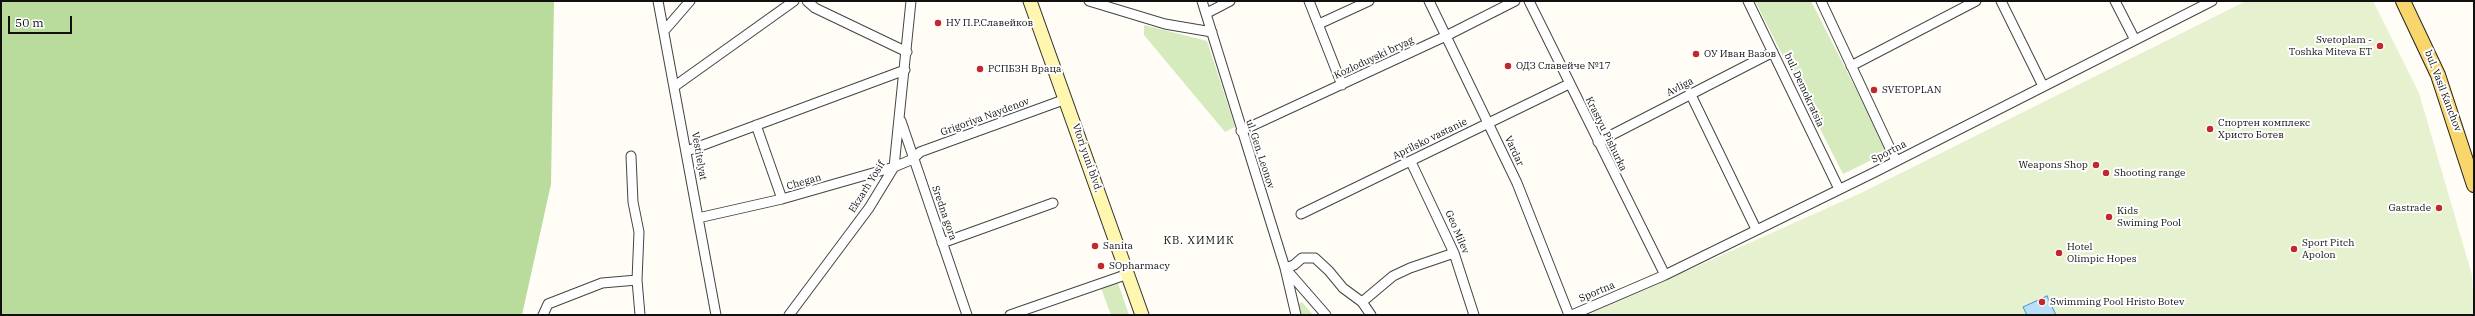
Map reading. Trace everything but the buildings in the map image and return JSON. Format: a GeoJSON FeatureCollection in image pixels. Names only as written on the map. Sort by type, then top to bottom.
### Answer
{"type":"FeatureCollection","features":[{"type":"Feature","properties":{"kind":"main road","name":"bul. Vasil Kanchov"},"geometry":{"type":"LineString","coordinates":[[2403,1],[2438,75],[2474,185]]}},
{"type":"Feature","properties":{"kind":"street","name":"Vestitelyat"},"geometry":{"type":"LineString","coordinates":[[658,1],[675,86],[716,315]]}},
{"type":"Feature","properties":{"kind":"street"},"geometry":{"type":"LineString","coordinates":[[664,31],[690,1]]}},
{"type":"Feature","properties":{"kind":"street"},"geometry":{"type":"LineString","coordinates":[[675,86],[704,63],[794,1]]}},
{"type":"Feature","properties":{"kind":"street"},"geometry":{"type":"LineString","coordinates":[[807,1],[815,8],[907,52]]}},
{"type":"Feature","properties":{"kind":"street","name":"Ekzarh Yosif"},"geometry":{"type":"LineString","coordinates":[[789,315],[869,208],[894,167],[907,52],[911,1]]}},
{"type":"Feature","properties":{"kind":"street","name":"Vtori yuni blvd."},"geometry":{"type":"LineString","coordinates":[[1030,1],[1142,315]]}},
{"type":"Feature","properties":{"kind":"street"},"geometry":{"type":"LineString","coordinates":[[1089,1],[1165,24],[1212,32]]}},
{"type":"Feature","properties":{"kind":"street","name":"ul. Gen. Leonov"},"geometry":{"type":"LineString","coordinates":[[1202,1],[1207,13],[1241,131],[1285,268],[1296,315]]}},
{"type":"Feature","properties":{"kind":"street"},"geometry":{"type":"LineString","coordinates":[[1207,13],[1230,1]]}},
{"type":"Feature","properties":{"kind":"street"},"geometry":{"type":"LineString","coordinates":[[1308,1],[1319,24],[1342,85]]}},
{"type":"Feature","properties":{"kind":"street"},"geometry":{"type":"LineString","coordinates":[[1319,24],[1369,1]]}},
{"type":"Feature","properties":{"kind":"street","name":"Vardar"},"geometry":{"type":"LineString","coordinates":[[1429,1],[1517,182],[1571,315]]}},
{"type":"Feature","properties":{"kind":"street","name":"Kozloduyski bryag"},"geometry":{"type":"LineString","coordinates":[[1241,131],[1446,36],[1515,1]]}},
{"type":"Feature","properties":{"kind":"street","name":"Krastyu Pishurka"},"geometry":{"type":"LineString","coordinates":[[1529,1],[1665,275]]}},
{"type":"Feature","properties":{"kind":"street","name":"bul. Demokratsia"},"geometry":{"type":"LineString","coordinates":[[1748,1],[1839,189]]}},
{"type":"Feature","properties":{"kind":"street"},"geometry":{"type":"LineString","coordinates":[[1821,1],[1896,161]]}},
{"type":"Feature","properties":{"kind":"street"},"geometry":{"type":"LineString","coordinates":[[1851,66],[1976,1]]}},
{"type":"Feature","properties":{"kind":"street"},"geometry":{"type":"LineString","coordinates":[[2001,1],[2043,86]]}},
{"type":"Feature","properties":{"kind":"street"},"geometry":{"type":"LineString","coordinates":[[2115,1],[2135,40]]}},
{"type":"Feature","properties":{"kind":"street","name":"Sportna"},"geometry":{"type":"LineString","coordinates":[[1571,315],[1665,275],[1896,161],[2212,1]]}},
{"type":"Feature","properties":{"kind":"street","name":"Avliga"},"geometry":{"type":"LineString","coordinates":[[1598,142],[1690,93],[1773,52]]}},
{"type":"Feature","properties":{"kind":"street"},"geometry":{"type":"LineString","coordinates":[[687,152],[736,132],[905,70]]}},
{"type":"Feature","properties":{"kind":"street","name":"Aprilsko vastanie"},"geometry":{"type":"LineString","coordinates":[[1301,214],[1411,162],[1569,84]]}},
{"type":"Feature","properties":{"kind":"street"},"geometry":{"type":"LineString","coordinates":[[1690,93],[1756,229]]}},
{"type":"Feature","properties":{"kind":"street","name":"Grigoriya Naydenov"},"geometry":{"type":"LineString","coordinates":[[913,159],[920,152],[1066,99]]}},
{"type":"Feature","properties":{"kind":"street","name":"Sredna gora"},"geometry":{"type":"LineString","coordinates":[[900,117],[967,315]]}},
{"type":"Feature","properties":{"kind":"street"},"geometry":{"type":"LineString","coordinates":[[756,125],[782,199]]}},
{"type":"Feature","properties":{"kind":"street"},"geometry":{"type":"LineString","coordinates":[[631,156],[633,202],[639,232],[637,280],[640,315]]}},
{"type":"Feature","properties":{"kind":"street","name":"Chegan"},"geometry":{"type":"LineString","coordinates":[[698,218],[782,199],[894,167],[913,159]]}},
{"type":"Feature","properties":{"kind":"street","name":"Geo Milev"},"geometry":{"type":"LineString","coordinates":[[1411,162],[1454,253],[1474,315]]}},
{"type":"Feature","properties":{"kind":"street"},"geometry":{"type":"LineString","coordinates":[[942,242],[1053,203]]}},
{"type":"Feature","properties":{"kind":"street"},"geometry":{"type":"LineString","coordinates":[[1362,302],[1393,276],[1410,268],[1454,253]]}},
{"type":"Feature","properties":{"kind":"street"},"geometry":{"type":"LineString","coordinates":[[1326,315],[1285,268],[1294,265],[1302,258],[1315,258],[1329,270],[1343,288],[1362,302],[1371,315]]}},
{"type":"Feature","properties":{"kind":"street"},"geometry":{"type":"LineString","coordinates":[[1010,315],[1128,274]]}},
{"type":"Feature","properties":{"kind":"street"},"geometry":{"type":"LineString","coordinates":[[543,315],[548,304],[602,283],[637,280]]}},
{"type":"Feature","properties":{"kind":"green space"},"geometry":{"type":"Polygon","coordinates":[[[1,1],[554,1],[551,184],[522,315],[1,315],[1,1]]]}},
{"type":"Feature","properties":{"kind":"green space"},"geometry":{"type":"Polygon","coordinates":[[[1755,1],[1811,1],[1888,152],[1843,174],[1755,1]]]}},
{"type":"Feature","properties":{"kind":"green space","name":"Спортен комплекс Христо Ботев"},"geometry":{"type":"Polygon","coordinates":[[[2246,1],[2373,1],[2419,93],[2472,275],[2474,315],[1588,315],[1861,193],[2246,1]]]}},
{"type":"Feature","properties":{"kind":"green space"},"geometry":{"type":"Polygon","coordinates":[[[1144,25],[1207,41],[1235,127],[1225,132],[1144,35],[1144,25]]]}},
{"type":"Feature","properties":{"kind":"green space"},"geometry":{"type":"Polygon","coordinates":[[[1118,283],[1129,315],[1111,315],[1101,288],[1118,283]]]}},
{"type":"Feature","properties":{"kind":"green space"},"geometry":{"type":"Polygon","coordinates":[[[1302,302],[1313,315],[1299,315],[1297,305],[1302,302]]]}},
{"type":"Feature","properties":{"kind":"water","name":"Swimming Pool Hristo Botev"},"geometry":{"type":"Polygon","coordinates":[[[2047,296],[2056,315],[2027,315],[2023,307],[2047,296]]]}},
{"type":"Feature","properties":{"kind":"place","name":"НУ П.Р.Славейков"},"geometry":{"type":"Point","coordinates":[938,23]}},
{"type":"Feature","properties":{"kind":"place","name":"Svetoplam - Toshka Miteva ET"},"geometry":{"type":"Point","coordinates":[2380,46]}},
{"type":"Feature","properties":{"kind":"place","name":"ОУ Иван Вазов"},"geometry":{"type":"Point","coordinates":[1696,54]}},
{"type":"Feature","properties":{"kind":"place","name":"ОДЗ Славейче №17"},"geometry":{"type":"Point","coordinates":[1508,66]}},
{"type":"Feature","properties":{"kind":"place","name":"РСПБЗН Враца"},"geometry":{"type":"Point","coordinates":[980,69]}},
{"type":"Feature","properties":{"kind":"place","name":"SVETOPLAN"},"geometry":{"type":"Point","coordinates":[1874,90]}},
{"type":"Feature","properties":{"kind":"place","name":"Спортен комплекс Христо Ботев"},"geometry":{"type":"Point","coordinates":[2210,129]}},
{"type":"Feature","properties":{"kind":"place","name":"Weapons Shop"},"geometry":{"type":"Point","coordinates":[2096,165]}},
{"type":"Feature","properties":{"kind":"place","name":"Shooting range"},"geometry":{"type":"Point","coordinates":[2106,173]}},
{"type":"Feature","properties":{"kind":"place","name":"Gastrade"},"geometry":{"type":"Point","coordinates":[2439,208]}},
{"type":"Feature","properties":{"kind":"place","name":"Kids Swiming Pool"},"geometry":{"type":"Point","coordinates":[2109,217]}},
{"type":"Feature","properties":{"kind":"place","name":"Sanita"},"geometry":{"type":"Point","coordinates":[1095,246]}},
{"type":"Feature","properties":{"kind":"place","name":"Sport Pitch Apolon"},"geometry":{"type":"Point","coordinates":[2294,249]}},
{"type":"Feature","properties":{"kind":"place","name":"Hotel Olimpic Hopes"},"geometry":{"type":"Point","coordinates":[2059,253]}},
{"type":"Feature","properties":{"kind":"place","name":"SOpharmacy"},"geometry":{"type":"Point","coordinates":[1101,266]}},
{"type":"Feature","properties":{"kind":"place","name":"Swimming Pool Hristo Botev"},"geometry":{"type":"Point","coordinates":[2042,302]}},
{"type":"Feature","properties":{"kind":"district","name":"КВ. ХИМИК"},"geometry":{"type":"Point","coordinates":[1199,241]}}]}
